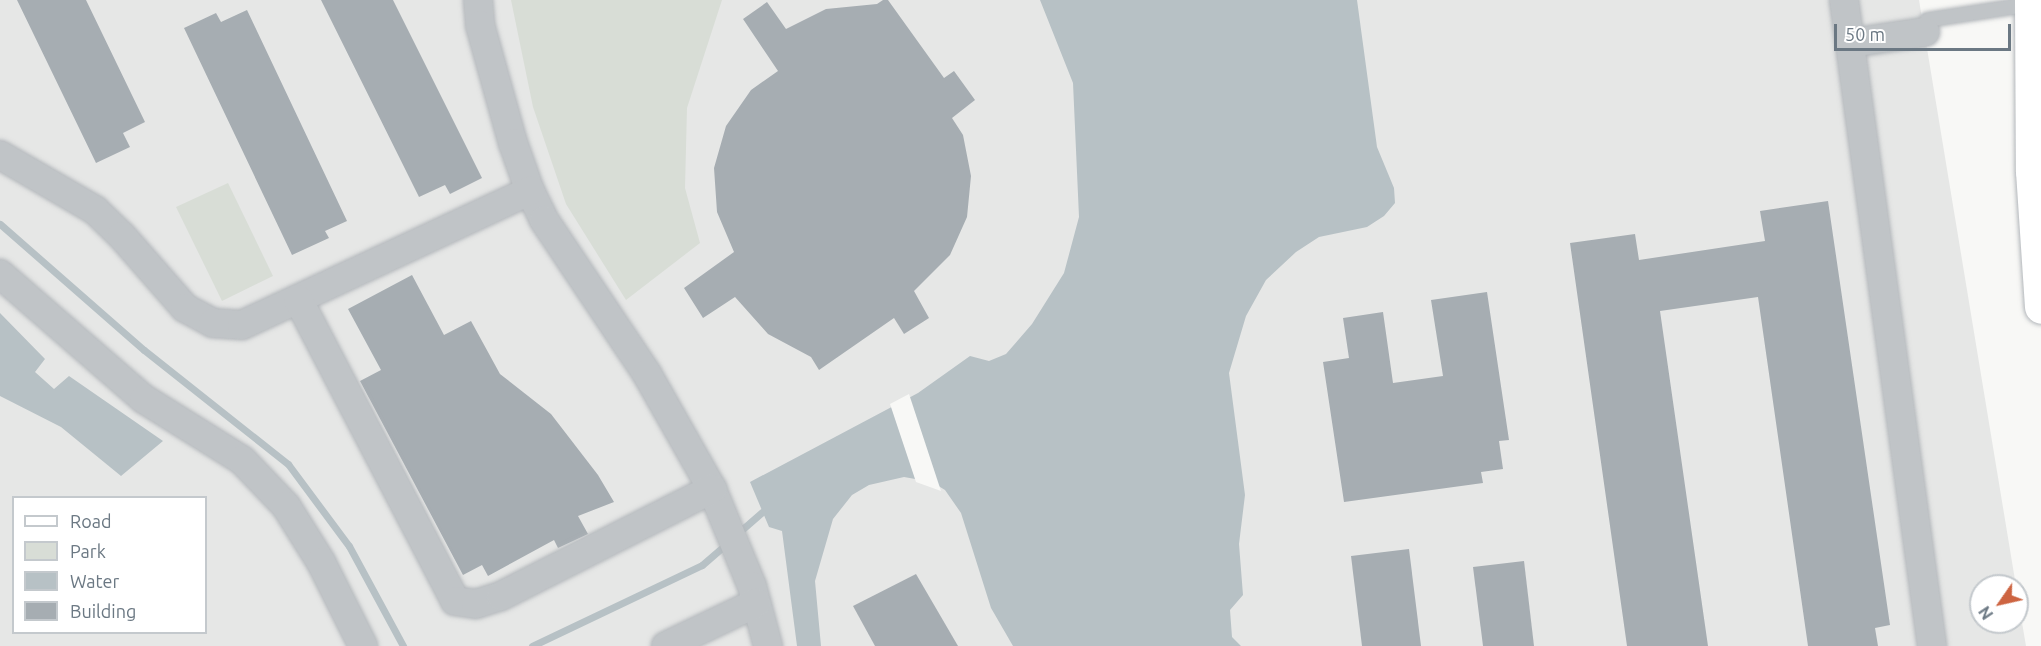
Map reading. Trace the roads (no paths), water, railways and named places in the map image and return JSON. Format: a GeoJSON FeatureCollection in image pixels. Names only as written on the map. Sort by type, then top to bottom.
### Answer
{"type":"FeatureCollection","features":[{"type":"Feature","properties":{"kind":"main road"},"geometry":{"type":"LineString","coordinates":[[2031,2],[2032,171],[2041,307]]}},
{"type":"Feature","properties":{"kind":"street"},"geometry":{"type":"LineString","coordinates":[[478,0],[480,25],[507,122],[530,191],[544,220],[647,374],[712,489],[754,594],[768,646]]}},
{"type":"Feature","properties":{"kind":"street"},"geometry":{"type":"LineString","coordinates":[[1845,0],[1932,646]]}},
{"type":"Feature","properties":{"kind":"street"},"geometry":{"type":"LineString","coordinates":[[1851,43],[1926,26]]}},
{"type":"Feature","properties":{"kind":"street"},"geometry":{"type":"LineString","coordinates":[[0,155],[95,210],[122,236],[185,308],[213,323],[242,325],[530,191]]}},
{"type":"Feature","properties":{"kind":"street"},"geometry":{"type":"LineString","coordinates":[[0,274],[144,399],[243,459],[286,506],[321,562],[363,646]]}},
{"type":"Feature","properties":{"kind":"street"},"geometry":{"type":"LineString","coordinates":[[298,298],[454,601],[476,604],[501,596],[712,489]]}},
{"type":"Feature","properties":{"kind":"street"},"geometry":{"type":"LineString","coordinates":[[666,646],[754,594]]}},
{"type":"Feature","properties":{"kind":"lane"},"geometry":{"type":"LineString","coordinates":[[1926,26],[2031,2]]}},
{"type":"Feature","properties":{"kind":"water"},"geometry":{"type":"Polygon","coordinates":[[[1040,0],[1357,0],[1377,147],[1394,188],[1395,203],[1384,216],[1367,227],[1319,237],[1296,252],[1266,280],[1246,316],[1229,373],[1245,495],[1239,544],[1243,595],[1230,610],[1232,637],[1241,646],[1013,646],[991,608],[961,513],[945,490],[932,482],[904,477],[869,485],[852,495],[833,519],[815,581],[821,646],[797,646],[782,531],[769,527],[750,482],[918,393],[970,356],[989,361],[1006,354],[1032,324],[1064,273],[1079,217],[1073,83],[1040,0]]]}},
{"type":"Feature","properties":{"kind":"water"},"geometry":{"type":"Polygon","coordinates":[[[0,313],[45,359],[35,372],[54,389],[69,376],[163,441],[121,476],[61,427],[0,396],[0,313]]]}},
{"type":"Feature","properties":{"kind":"waterway"},"geometry":{"type":"LineString","coordinates":[[0,224],[144,350],[288,464],[349,546],[403,646]]}},
{"type":"Feature","properties":{"kind":"waterway"},"geometry":{"type":"LineString","coordinates":[[738,533],[762,512]]}},
{"type":"Feature","properties":{"kind":"waterway"},"geometry":{"type":"LineString","coordinates":[[532,646],[702,565],[728,542]]}}]}
